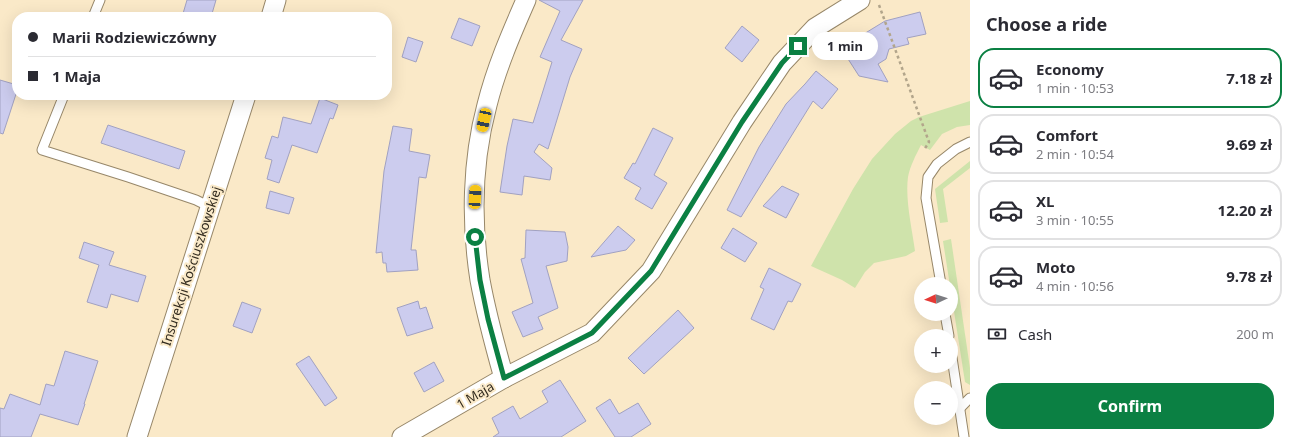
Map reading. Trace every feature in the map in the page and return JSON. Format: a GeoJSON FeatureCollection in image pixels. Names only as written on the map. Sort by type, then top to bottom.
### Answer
{"type":"FeatureCollection","features":[{"type":"Feature","properties":{"kind":"street"},"geometry":{"type":"LineString","coordinates":[[272,12],[276,0]]}},
{"type":"Feature","properties":{"kind":"street"},"geometry":{"type":"LineString","coordinates":[[504,378],[488,319],[480,280],[475,237],[477,151],[487,105],[506,46],[526,0]]}},
{"type":"Feature","properties":{"kind":"street","name":"1 Maja"},"geometry":{"type":"LineString","coordinates":[[402,437],[504,378],[592,333],[651,271],[742,122],[782,63],[815,28],[860,0]]}},
{"type":"Feature","properties":{"kind":"street","name":"Insurekcji Kościuszkowskiej"},"geometry":{"type":"LineString","coordinates":[[137,437],[244,100]]}},
{"type":"Feature","properties":{"kind":"lane"},"geometry":{"type":"LineString","coordinates":[[95,12],[100,0]]}},
{"type":"Feature","properties":{"kind":"lane"},"geometry":{"type":"LineString","coordinates":[[62,100],[42,150],[196,200],[210,207]]}},
{"type":"Feature","properties":{"kind":"lane"},"geometry":{"type":"LineString","coordinates":[[940,277],[926,198],[928,177],[937,164],[956,149],[970,142]]}},
{"type":"Feature","properties":{"kind":"lane"},"geometry":{"type":"LineString","coordinates":[[954,373],[964,437]]}},
{"type":"Feature","properties":{"kind":"lane"},"geometry":{"type":"LineString","coordinates":[[960,408],[970,398]]}},
{"type":"Feature","properties":{"kind":"path"},"geometry":{"type":"LineString","coordinates":[[878,0],[929,142],[924,150]]}},
{"type":"Feature","properties":{"kind":"green space"},"geometry":{"type":"Polygon","coordinates":[[[970,101],[970,125],[957,127],[942,134],[930,150],[921,145],[910,169],[907,195],[915,251],[906,256],[874,263],[865,272],[855,288],[842,280],[811,266],[853,189],[872,159],[895,134],[911,121],[919,117],[970,101]]]}},
{"type":"Feature","properties":{"kind":"green space"},"geometry":{"type":"Polygon","coordinates":[[[970,161],[970,168],[943,189],[948,222],[940,223],[935,189],[970,161]]]}},
{"type":"Feature","properties":{"kind":"green space"},"geometry":{"type":"Polygon","coordinates":[[[951,239],[957,277],[949,277],[943,241],[951,239]]]}},
{"type":"Feature","properties":{"kind":"green space"},"geometry":{"type":"Polygon","coordinates":[[[958,287],[970,368],[970,385],[965,382],[958,329],[957,329],[955,321],[958,321],[958,287]]]}},
{"type":"Feature","properties":{"kind":"building"},"geometry":{"type":"Polygon","coordinates":[[[187,0],[216,0],[212,12],[183,12],[187,0]]]}},
{"type":"Feature","properties":{"kind":"building"},"geometry":{"type":"Polygon","coordinates":[[[539,0],[583,0],[561,40],[582,49],[570,77],[548,149],[539,144],[534,152],[552,168],[550,180],[524,176],[522,195],[500,192],[513,119],[533,123],[552,62],[540,57],[560,11],[539,0]]]}},
{"type":"Feature","properties":{"kind":"building"},"geometry":{"type":"Polygon","coordinates":[[[920,12],[926,34],[907,38],[909,44],[889,49],[886,59],[878,64],[888,82],[859,76],[841,48],[885,21],[920,12]]]}},
{"type":"Feature","properties":{"kind":"building"},"geometry":{"type":"Polygon","coordinates":[[[459,18],[480,26],[472,46],[451,38],[459,18]]]}},
{"type":"Feature","properties":{"kind":"building"},"geometry":{"type":"Polygon","coordinates":[[[742,26],[759,40],[742,62],[725,48],[742,26]]]}},
{"type":"Feature","properties":{"kind":"building"},"geometry":{"type":"Polygon","coordinates":[[[408,37],[423,42],[416,62],[402,57],[408,37]]]}},
{"type":"Feature","properties":{"kind":"building"},"geometry":{"type":"Polygon","coordinates":[[[816,71],[838,89],[822,109],[813,101],[741,217],[727,210],[759,147],[786,104],[816,71]]]}},
{"type":"Feature","properties":{"kind":"building"},"geometry":{"type":"Polygon","coordinates":[[[0,80],[12,84],[12,100],[14,100],[3,134],[0,133],[0,80]]]}},
{"type":"Feature","properties":{"kind":"building"},"geometry":{"type":"Polygon","coordinates":[[[319,100],[325,100],[338,105],[333,119],[330,118],[317,153],[292,145],[279,183],[267,179],[272,160],[265,158],[272,136],[278,138],[283,117],[311,124],[319,100]]]}},
{"type":"Feature","properties":{"kind":"building"},"geometry":{"type":"Polygon","coordinates":[[[108,125],[185,151],[179,169],[101,143],[108,125]]]}},
{"type":"Feature","properties":{"kind":"building"},"geometry":{"type":"Polygon","coordinates":[[[393,126],[412,129],[409,151],[430,155],[426,178],[419,177],[411,250],[416,250],[418,270],[387,272],[386,263],[383,263],[382,252],[376,253],[384,171],[393,126]]]}},
{"type":"Feature","properties":{"kind":"building"},"geometry":{"type":"Polygon","coordinates":[[[653,128],[673,138],[654,175],[667,183],[652,209],[635,199],[641,188],[624,178],[633,163],[635,164],[653,128]]]}},
{"type":"Feature","properties":{"kind":"building"},"geometry":{"type":"Polygon","coordinates":[[[782,186],[799,194],[786,218],[763,206],[782,186]]]}},
{"type":"Feature","properties":{"kind":"building"},"geometry":{"type":"Polygon","coordinates":[[[270,191],[294,198],[289,214],[266,208],[270,191]]]}},
{"type":"Feature","properties":{"kind":"building"},"geometry":{"type":"Polygon","coordinates":[[[618,226],[635,240],[626,250],[591,257],[618,226]]]}},
{"type":"Feature","properties":{"kind":"building"},"geometry":{"type":"Polygon","coordinates":[[[733,228],[757,243],[745,262],[721,248],[733,228]]]}},
{"type":"Feature","properties":{"kind":"building"},"geometry":{"type":"Polygon","coordinates":[[[526,230],[565,232],[568,247],[567,261],[546,266],[558,308],[538,317],[543,329],[523,337],[512,312],[533,303],[521,259],[525,258],[526,230]]]}},
{"type":"Feature","properties":{"kind":"building"},"geometry":{"type":"Polygon","coordinates":[[[84,242],[114,252],[109,265],[146,276],[138,302],[111,294],[107,308],[87,302],[99,265],[79,258],[84,242]]]}},
{"type":"Feature","properties":{"kind":"building"},"geometry":{"type":"Polygon","coordinates":[[[769,268],[801,284],[792,302],[788,301],[774,330],[751,319],[764,289],[760,287],[769,268]]]}},
{"type":"Feature","properties":{"kind":"building"},"geometry":{"type":"Polygon","coordinates":[[[418,301],[420,309],[426,307],[433,328],[407,336],[397,308],[418,301]]]}},
{"type":"Feature","properties":{"kind":"building"},"geometry":{"type":"Polygon","coordinates":[[[242,302],[261,309],[252,333],[233,326],[242,302]]]}},
{"type":"Feature","properties":{"kind":"building"},"geometry":{"type":"Polygon","coordinates":[[[678,310],[694,328],[644,374],[628,358],[678,310]]]}},
{"type":"Feature","properties":{"kind":"building"},"geometry":{"type":"Polygon","coordinates":[[[65,351],[98,361],[78,425],[40,414],[31,437],[0,437],[0,408],[4,409],[10,394],[40,405],[46,384],[54,386],[65,351]]]}},
{"type":"Feature","properties":{"kind":"building"},"geometry":{"type":"Polygon","coordinates":[[[309,356],[337,398],[325,406],[296,364],[309,356]]]}},
{"type":"Feature","properties":{"kind":"building"},"geometry":{"type":"Polygon","coordinates":[[[434,362],[444,381],[424,392],[414,373],[434,362]]]}},
{"type":"Feature","properties":{"kind":"building"},"geometry":{"type":"Polygon","coordinates":[[[560,380],[586,421],[561,437],[493,437],[499,433],[492,418],[513,406],[520,419],[548,402],[542,391],[560,380]]]}},
{"type":"Feature","properties":{"kind":"building"},"geometry":{"type":"Polygon","coordinates":[[[610,399],[619,414],[638,403],[651,424],[631,437],[615,437],[596,408],[610,399]]]}},
{"type":"Feature","properties":{"kind":"route"},"geometry":{"type":"LineString","coordinates":[[475,237],[480,280],[488,319],[504,378],[592,333],[651,271],[742,122],[782,63],[798,46]]}}]}
